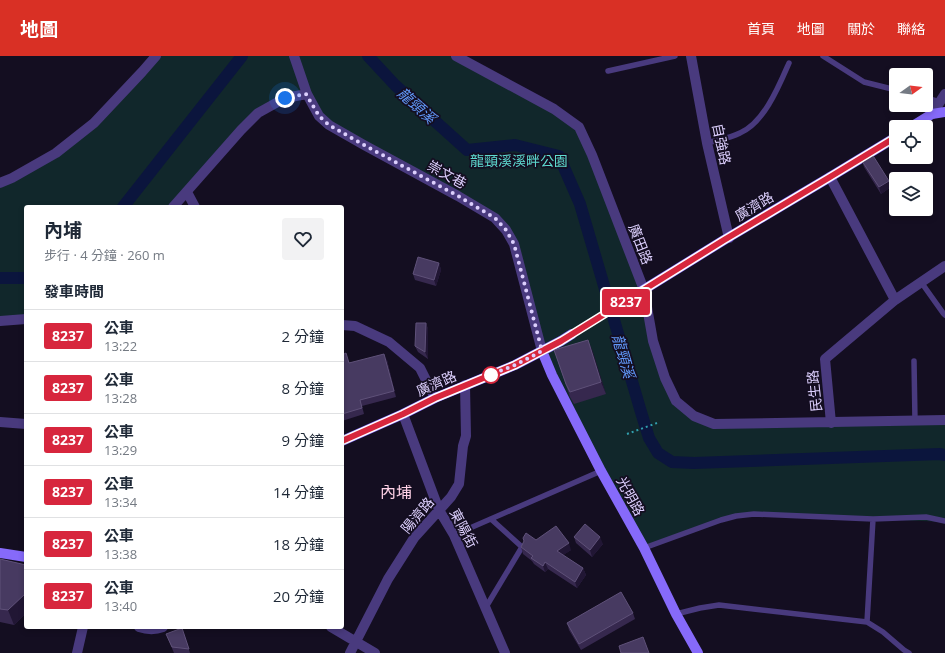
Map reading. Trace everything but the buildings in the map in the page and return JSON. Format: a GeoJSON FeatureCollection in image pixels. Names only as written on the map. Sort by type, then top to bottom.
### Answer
{"type":"FeatureCollection","features":[{"type":"Feature","properties":{"kind":"main road"},"geometry":{"type":"LineString","coordinates":[[922,120],[932,114],[945,112]]}},
{"type":"Feature","properties":{"kind":"main road","name":"廣濟路"},"geometry":{"type":"LineString","coordinates":[[626,301],[889,140]]}},
{"type":"Feature","properties":{"kind":"main road","name":"廣濟路"},"geometry":{"type":"LineString","coordinates":[[344,440],[435,398],[515,365],[572,334]]}},
{"type":"Feature","properties":{"kind":"main road","name":"光明路"},"geometry":{"type":"LineString","coordinates":[[542,351],[552,375],[601,471],[644,548],[676,614],[698,653]]}},
{"type":"Feature","properties":{"kind":"main road"},"geometry":{"type":"LineString","coordinates":[[0,553],[24,557]]}},
{"type":"Feature","properties":{"kind":"street"},"geometry":{"type":"LineString","coordinates":[[0,183],[12,178],[56,153],[94,123],[156,56]]}},
{"type":"Feature","properties":{"kind":"street","name":"崇文巷"},"geometry":{"type":"LineString","coordinates":[[294,56],[306,94],[319,116],[329,125],[458,196],[495,218],[506,230],[514,244],[542,351]]}},
{"type":"Feature","properties":{"kind":"street","name":"廣田路"},"geometry":{"type":"LineString","coordinates":[[456,56],[554,109],[579,127],[592,155],[644,290],[653,341],[665,378],[676,401],[694,416],[714,424],[831,423]]}},
{"type":"Feature","properties":{"kind":"street","name":"自強路"},"geometry":{"type":"LineString","coordinates":[[691,56],[707,143],[729,238]]}},
{"type":"Feature","properties":{"kind":"street"},"geometry":{"type":"LineString","coordinates":[[175,205],[241,130],[258,113],[285,98],[306,94]]}},
{"type":"Feature","properties":{"kind":"street"},"geometry":{"type":"LineString","coordinates":[[932,114],[942,98]]}},
{"type":"Feature","properties":{"kind":"street"},"geometry":{"type":"LineString","coordinates":[[830,177],[895,300]]}},
{"type":"Feature","properties":{"kind":"street"},"geometry":{"type":"LineString","coordinates":[[187,192],[193,205]]}},
{"type":"Feature","properties":{"kind":"street","name":"民生路"},"geometry":{"type":"LineString","coordinates":[[945,266],[895,300],[825,359],[831,423],[945,420]]}},
{"type":"Feature","properties":{"kind":"street"},"geometry":{"type":"LineString","coordinates":[[0,321],[24,319]]}},
{"type":"Feature","properties":{"kind":"street"},"geometry":{"type":"LineString","coordinates":[[344,325],[355,326],[389,342],[420,368],[435,398]]}},
{"type":"Feature","properties":{"kind":"street","name":"陽濟路"},"geometry":{"type":"LineString","coordinates":[[350,653],[388,578],[414,538],[451,497],[458,484],[463,446],[466,436],[465,386]]}},
{"type":"Feature","properties":{"kind":"street","name":"東陽街"},"geometry":{"type":"LineString","coordinates":[[403,414],[439,510],[454,535],[505,653]]}},
{"type":"Feature","properties":{"kind":"street"},"geometry":{"type":"LineString","coordinates":[[0,422],[24,424]]}},
{"type":"Feature","properties":{"kind":"street"},"geometry":{"type":"LineString","coordinates":[[77,653],[83,629]]}},
{"type":"Feature","properties":{"kind":"street"},"geometry":{"type":"LineString","coordinates":[[145,629],[158,629]]}},
{"type":"Feature","properties":{"kind":"street"},"geometry":{"type":"LineString","coordinates":[[335,629],[375,653]]}},
{"type":"Feature","properties":{"kind":"lane"},"geometry":{"type":"LineString","coordinates":[[608,71],[675,56]]}},
{"type":"Feature","properties":{"kind":"lane"},"geometry":{"type":"LineString","coordinates":[[823,56],[864,82],[889,88]]}},
{"type":"Feature","properties":{"kind":"lane"},"geometry":{"type":"LineString","coordinates":[[707,143],[741,133],[756,122],[775,94],[789,63]]}},
{"type":"Feature","properties":{"kind":"lane"},"geometry":{"type":"LineString","coordinates":[[922,282],[945,315]]}},
{"type":"Feature","properties":{"kind":"lane"},"geometry":{"type":"LineString","coordinates":[[914,361],[915,421]]}},
{"type":"Feature","properties":{"kind":"lane"},"geometry":{"type":"LineString","coordinates":[[454,535],[601,471]]}},
{"type":"Feature","properties":{"kind":"lane"},"geometry":{"type":"LineString","coordinates":[[644,548],[721,520],[736,516],[754,514],[873,519],[926,517],[945,521]]}},
{"type":"Feature","properties":{"kind":"lane"},"geometry":{"type":"LineString","coordinates":[[486,607],[522,548],[491,519]]}},
{"type":"Feature","properties":{"kind":"lane"},"geometry":{"type":"LineString","coordinates":[[866,622],[873,519]]}},
{"type":"Feature","properties":{"kind":"lane"},"geometry":{"type":"LineString","coordinates":[[676,614],[719,605],[866,622],[883,632],[909,653]]}},
{"type":"Feature","properties":{"kind":"path"},"geometry":{"type":"LineString","coordinates":[[627,434],[657,423]]}},
{"type":"Feature","properties":{"kind":"green space","name":"龍頸溪溪畔公園"},"geometry":{"type":"Polygon","coordinates":[[[156,56],[457,56],[579,127],[644,290],[653,341],[676,401],[714,424],[945,420],[945,522],[754,514],[736,516],[644,548],[539,354],[514,244],[495,218],[329,125],[306,94],[258,113],[175,205],[24,205],[24,319],[0,321],[0,183],[56,153],[156,56]]]}},
{"type":"Feature","properties":{"kind":"waterway","name":"龍頸溪"},"geometry":{"type":"LineString","coordinates":[[125,205],[242,56]]}},
{"type":"Feature","properties":{"kind":"waterway","name":"龍頸溪"},"geometry":{"type":"LineString","coordinates":[[368,56],[395,85],[467,150],[515,145],[559,156],[580,204],[649,438],[658,453],[672,462],[694,463],[945,455]]}},
{"type":"Feature","properties":{"kind":"waterway","name":"龍頸溪"},"geometry":{"type":"LineString","coordinates":[[0,278],[24,278]]}},
{"type":"Feature","properties":{"kind":"bus line","name":"8237"},"geometry":{"type":"LineString","coordinates":[[344,440],[435,398],[515,365],[561,341],[724,240],[889,141]]}},
{"type":"Feature","properties":{"kind":"district","name":"內埔"},"geometry":{"type":"Point","coordinates":[396,492]}},
{"type":"Feature","properties":{"kind":"route"},"geometry":{"type":"LineString","coordinates":[[285,98],[306,94],[319,116],[329,125],[458,196],[495,218],[506,230],[514,244],[542,351],[491,375]]}}]}
